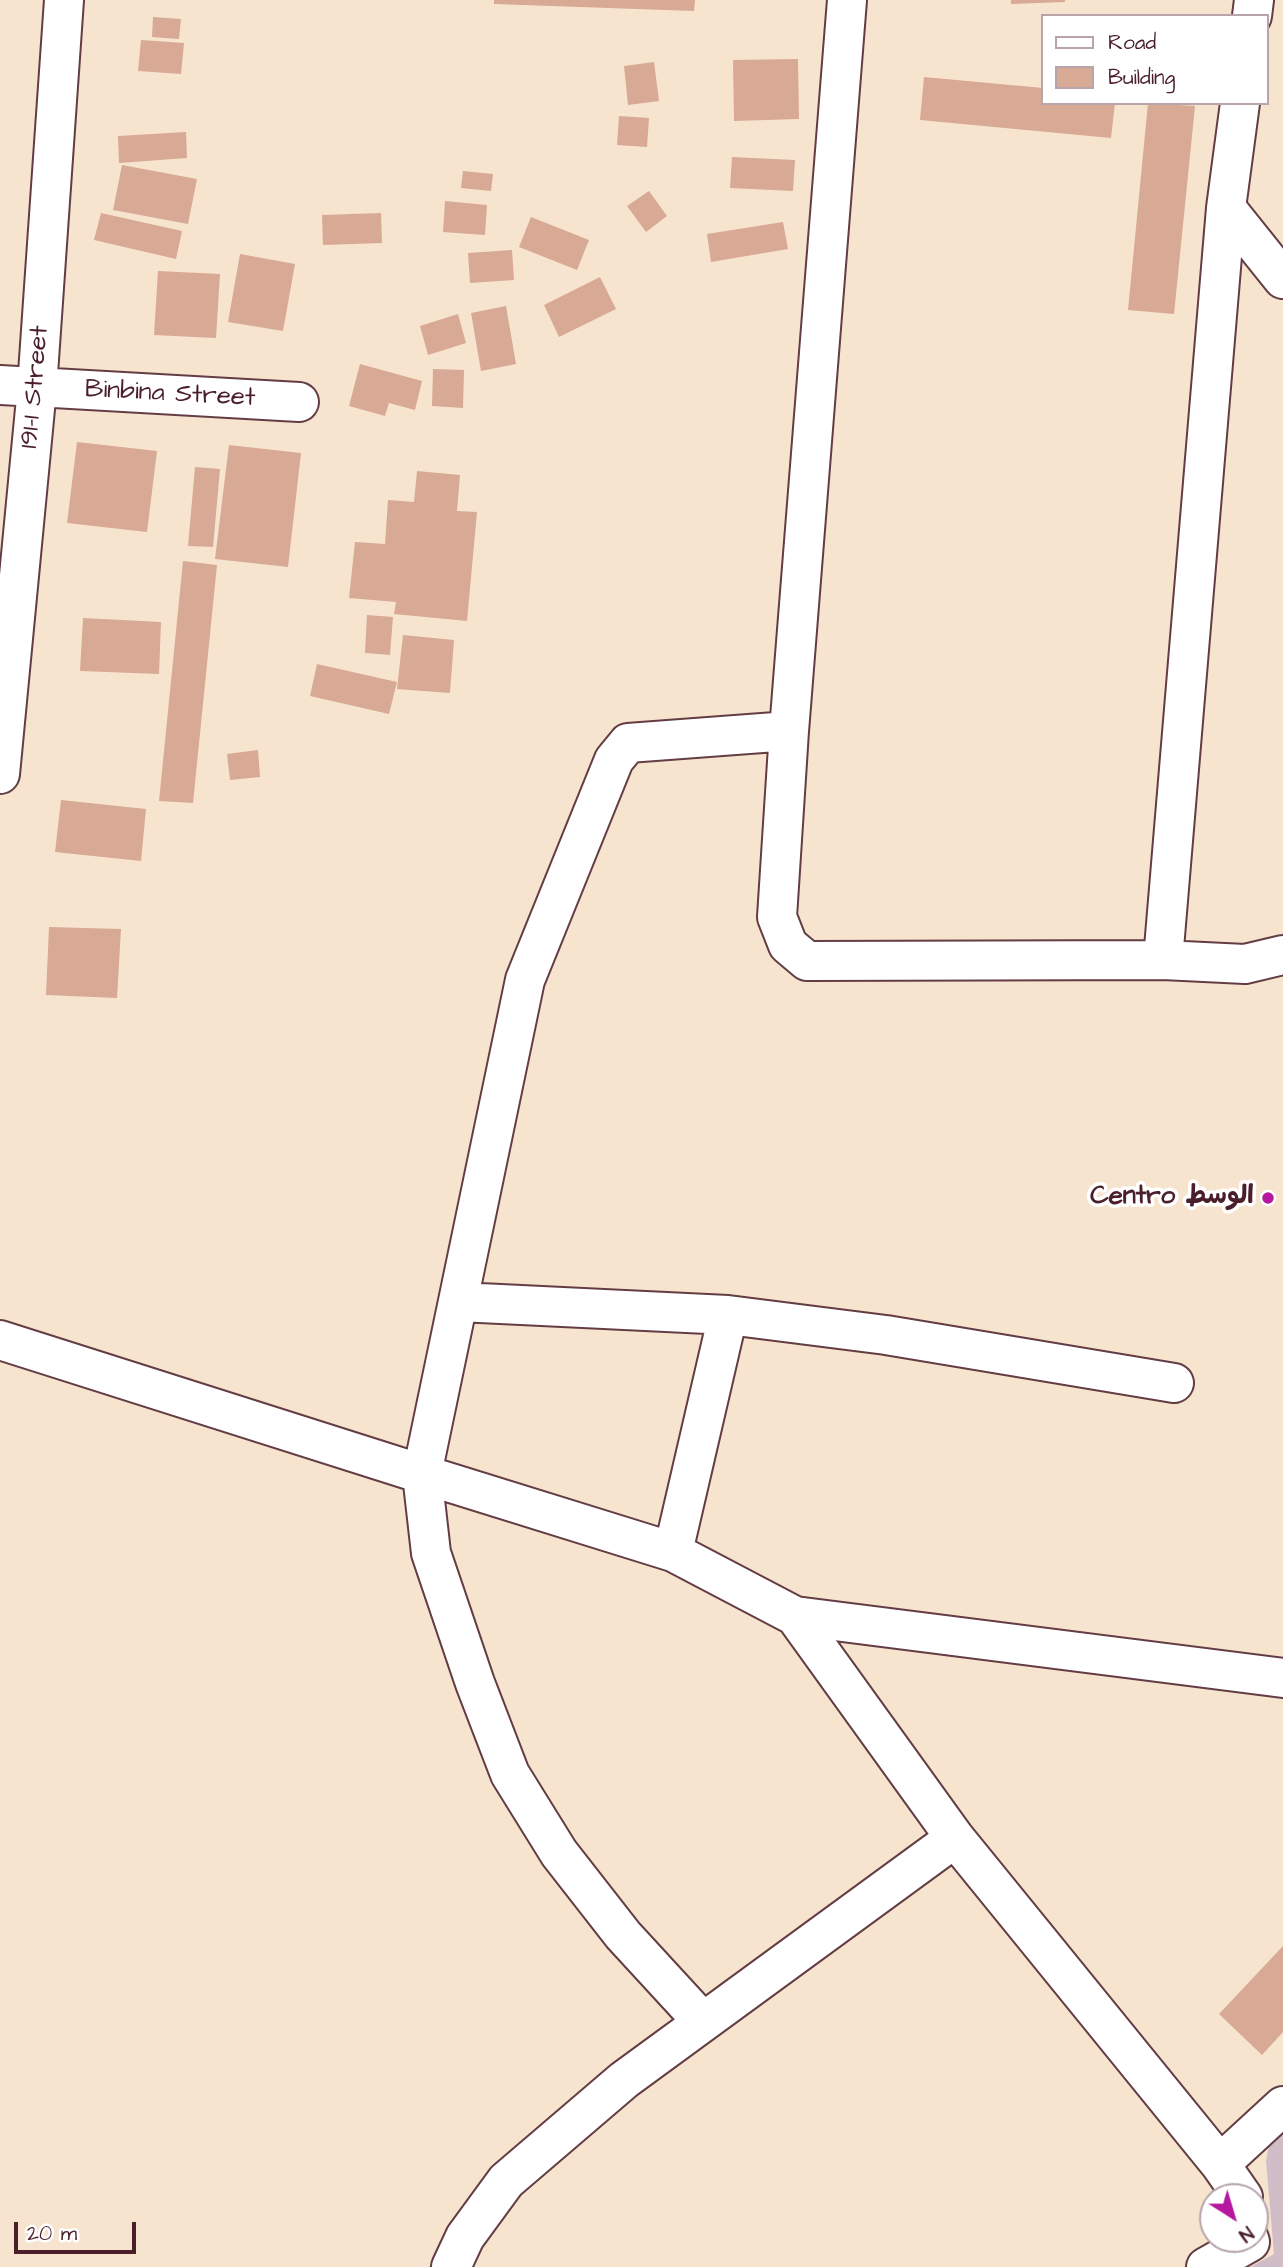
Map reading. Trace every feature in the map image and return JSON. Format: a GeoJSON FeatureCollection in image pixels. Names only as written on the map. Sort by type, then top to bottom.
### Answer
{"type":"FeatureCollection","features":[{"type":"Feature","properties":{"kind":"street","name":"191-1 Street"},"geometry":{"type":"LineString","coordinates":[[0,774],[37,388],[64,0]]}},
{"type":"Feature","properties":{"kind":"street"},"geometry":{"type":"LineString","coordinates":[[847,0],[789,731],[777,917],[789,945],[807,961],[1163,960],[1245,964],[1283,955]]}},
{"type":"Feature","properties":{"kind":"street"},"geometry":{"type":"LineString","coordinates":[[1163,960],[1226,208],[1240,105]]}},
{"type":"Feature","properties":{"kind":"street"},"geometry":{"type":"LineString","coordinates":[[1226,208],[1283,279]]}},
{"type":"Feature","properties":{"kind":"street","name":"Binbina Street"},"geometry":{"type":"LineString","coordinates":[[0,385],[299,402]]}},
{"type":"Feature","properties":{"kind":"street"},"geometry":{"type":"LineString","coordinates":[[703,2022],[623,1935],[559,1853],[510,1774],[475,1683],[431,1553],[422,1474],[525,980],[614,760],[628,743],[789,731]]}},
{"type":"Feature","properties":{"kind":"street"},"geometry":{"type":"LineString","coordinates":[[459,1302],[728,1315],[886,1335],[1174,1383]]}},
{"type":"Feature","properties":{"kind":"street"},"geometry":{"type":"LineString","coordinates":[[673,1552],[728,1315]]}},
{"type":"Feature","properties":{"kind":"street"},"geometry":{"type":"LineString","coordinates":[[0,1340],[673,1552],[794,1616],[1283,1678]]}},
{"type":"Feature","properties":{"kind":"street"},"geometry":{"type":"LineString","coordinates":[[794,1616],[955,1838],[1233,2183]]}},
{"type":"Feature","properties":{"kind":"street"},"geometry":{"type":"LineString","coordinates":[[451,2267],[465,2236],[506,2181],[624,2080],[955,1838]]}},
{"type":"Feature","properties":{"kind":"street"},"geometry":{"type":"LineString","coordinates":[[1220,2164],[1283,2106]]}},
{"type":"Feature","properties":{"kind":"street"},"geometry":{"type":"LineString","coordinates":[[1206,2267],[1231,2253]]}},
{"type":"Feature","properties":{"kind":"shaded area"},"geometry":{"type":"Polygon","coordinates":[[[1283,2126],[1283,2267],[1250,2267],[1274,2254],[1266,2161],[1270,2140],[1283,2126]]]}},
{"type":"Feature","properties":{"kind":"building"},"geometry":{"type":"Polygon","coordinates":[[[494,0],[695,0],[694,11],[494,4],[494,0]]]}},
{"type":"Feature","properties":{"kind":"building"},"geometry":{"type":"Polygon","coordinates":[[[1011,0],[1065,0],[1065,2],[1011,4],[1011,0]]]}},
{"type":"Feature","properties":{"kind":"building"},"geometry":{"type":"Polygon","coordinates":[[[153,17],[181,19],[179,39],[152,37],[153,17]]]}},
{"type":"Feature","properties":{"kind":"building"},"geometry":{"type":"Polygon","coordinates":[[[141,40],[184,43],[181,74],[138,71],[141,40]]]}},
{"type":"Feature","properties":{"kind":"building"},"geometry":{"type":"Polygon","coordinates":[[[798,59],[799,119],[734,121],[733,60],[798,59]]]}},
{"type":"Feature","properties":{"kind":"building"},"geometry":{"type":"Polygon","coordinates":[[[654,62],[659,101],[628,105],[624,66],[654,62]]]}},
{"type":"Feature","properties":{"kind":"building"},"geometry":{"type":"Polygon","coordinates":[[[924,77],[1042,88],[1042,105],[1115,105],[1111,138],[920,120],[924,77]]]}},
{"type":"Feature","properties":{"kind":"building"},"geometry":{"type":"Polygon","coordinates":[[[1148,105],[1195,106],[1174,314],[1128,310],[1148,105]]]}},
{"type":"Feature","properties":{"kind":"building"},"geometry":{"type":"Polygon","coordinates":[[[619,116],[649,118],[647,147],[617,145],[619,116]]]}},
{"type":"Feature","properties":{"kind":"building"},"geometry":{"type":"Polygon","coordinates":[[[186,132],[187,158],[119,163],[118,136],[186,132]]]}},
{"type":"Feature","properties":{"kind":"building"},"geometry":{"type":"Polygon","coordinates":[[[732,157],[795,160],[793,191],[730,188],[732,157]]]}},
{"type":"Feature","properties":{"kind":"building"},"geometry":{"type":"Polygon","coordinates":[[[122,165],[197,179],[188,224],[113,210],[122,165]]]}},
{"type":"Feature","properties":{"kind":"building"},"geometry":{"type":"Polygon","coordinates":[[[463,171],[493,174],[491,191],[461,188],[463,171]]]}},
{"type":"Feature","properties":{"kind":"building"},"geometry":{"type":"Polygon","coordinates":[[[649,191],[667,216],[646,232],[627,206],[649,191]]]}},
{"type":"Feature","properties":{"kind":"building"},"geometry":{"type":"Polygon","coordinates":[[[445,201],[487,205],[485,235],[443,232],[445,201]]]}},
{"type":"Feature","properties":{"kind":"building"},"geometry":{"type":"Polygon","coordinates":[[[101,213],[182,231],[176,259],[94,240],[101,213]]]}},
{"type":"Feature","properties":{"kind":"building"},"geometry":{"type":"Polygon","coordinates":[[[381,213],[382,243],[323,245],[322,215],[381,213]]]}},
{"type":"Feature","properties":{"kind":"building"},"geometry":{"type":"Polygon","coordinates":[[[531,217],[589,240],[577,270],[519,247],[531,217]]]}},
{"type":"Feature","properties":{"kind":"building"},"geometry":{"type":"Polygon","coordinates":[[[783,222],[788,249],[711,262],[707,234],[783,222]]]}},
{"type":"Feature","properties":{"kind":"building"},"geometry":{"type":"Polygon","coordinates":[[[512,250],[514,280],[470,283],[468,253],[512,250]]]}},
{"type":"Feature","properties":{"kind":"building"},"geometry":{"type":"Polygon","coordinates":[[[240,254],[295,264],[283,331],[228,322],[240,254]]]}},
{"type":"Feature","properties":{"kind":"building"},"geometry":{"type":"Polygon","coordinates":[[[158,271],[220,274],[216,338],[154,335],[158,271]]]}},
{"type":"Feature","properties":{"kind":"building"},"geometry":{"type":"Polygon","coordinates":[[[600,277],[616,309],[559,337],[544,305],[600,277]]]}},
{"type":"Feature","properties":{"kind":"building"},"geometry":{"type":"Polygon","coordinates":[[[506,306],[516,364],[481,371],[471,313],[506,306]]]}},
{"type":"Feature","properties":{"kind":"building"},"geometry":{"type":"Polygon","coordinates":[[[458,314],[466,343],[428,355],[420,326],[458,314]]]}},
{"type":"Feature","properties":{"kind":"building"},"geometry":{"type":"Polygon","coordinates":[[[360,364],[422,381],[415,410],[389,403],[385,416],[349,406],[360,364]]]}},
{"type":"Feature","properties":{"kind":"building"},"geometry":{"type":"Polygon","coordinates":[[[433,369],[464,370],[463,408],[432,406],[433,369]]]}},
{"type":"Feature","properties":{"kind":"building"},"geometry":{"type":"Polygon","coordinates":[[[77,442],[157,451],[147,532],[67,523],[77,442]]]}},
{"type":"Feature","properties":{"kind":"building"},"geometry":{"type":"Polygon","coordinates":[[[229,445],[301,453],[288,567],[215,559],[229,445]]]}},
{"type":"Feature","properties":{"kind":"building"},"geometry":{"type":"Polygon","coordinates":[[[195,467],[220,469],[213,547],[188,546],[195,467]]]}},
{"type":"Feature","properties":{"kind":"building"},"geometry":{"type":"Polygon","coordinates":[[[417,471],[460,475],[457,511],[477,512],[467,621],[394,614],[396,602],[349,598],[355,542],[385,544],[388,500],[414,502],[417,471]]]}},
{"type":"Feature","properties":{"kind":"building"},"geometry":{"type":"Polygon","coordinates":[[[183,561],[217,565],[193,803],[159,801],[183,561]]]}},
{"type":"Feature","properties":{"kind":"building"},"geometry":{"type":"Polygon","coordinates":[[[367,615],[393,617],[390,655],[365,653],[367,615]]]}},
{"type":"Feature","properties":{"kind":"building"},"geometry":{"type":"Polygon","coordinates":[[[83,618],[161,622],[159,674],[80,671],[83,618]]]}},
{"type":"Feature","properties":{"kind":"building"},"geometry":{"type":"Polygon","coordinates":[[[403,635],[454,640],[450,693],[397,689],[403,635]]]}},
{"type":"Feature","properties":{"kind":"building"},"geometry":{"type":"Polygon","coordinates":[[[317,664],[397,682],[389,714],[310,696],[317,664]]]}},
{"type":"Feature","properties":{"kind":"building"},"geometry":{"type":"Polygon","coordinates":[[[258,750],[260,777],[230,780],[227,754],[258,750]]]}},
{"type":"Feature","properties":{"kind":"building"},"geometry":{"type":"Polygon","coordinates":[[[61,800],[146,809],[141,861],[55,852],[61,800]]]}},
{"type":"Feature","properties":{"kind":"building"},"geometry":{"type":"Polygon","coordinates":[[[49,927],[121,929],[117,998],[46,995],[49,927]]]}},
{"type":"Feature","properties":{"kind":"building"},"geometry":{"type":"Polygon","coordinates":[[[1283,1946],[1283,2032],[1262,2055],[1219,2014],[1283,1946]]]}},
{"type":"Feature","properties":{"kind":"place","name":"Centro الوسط"},"geometry":{"type":"Point","coordinates":[1268,1198]}}]}
